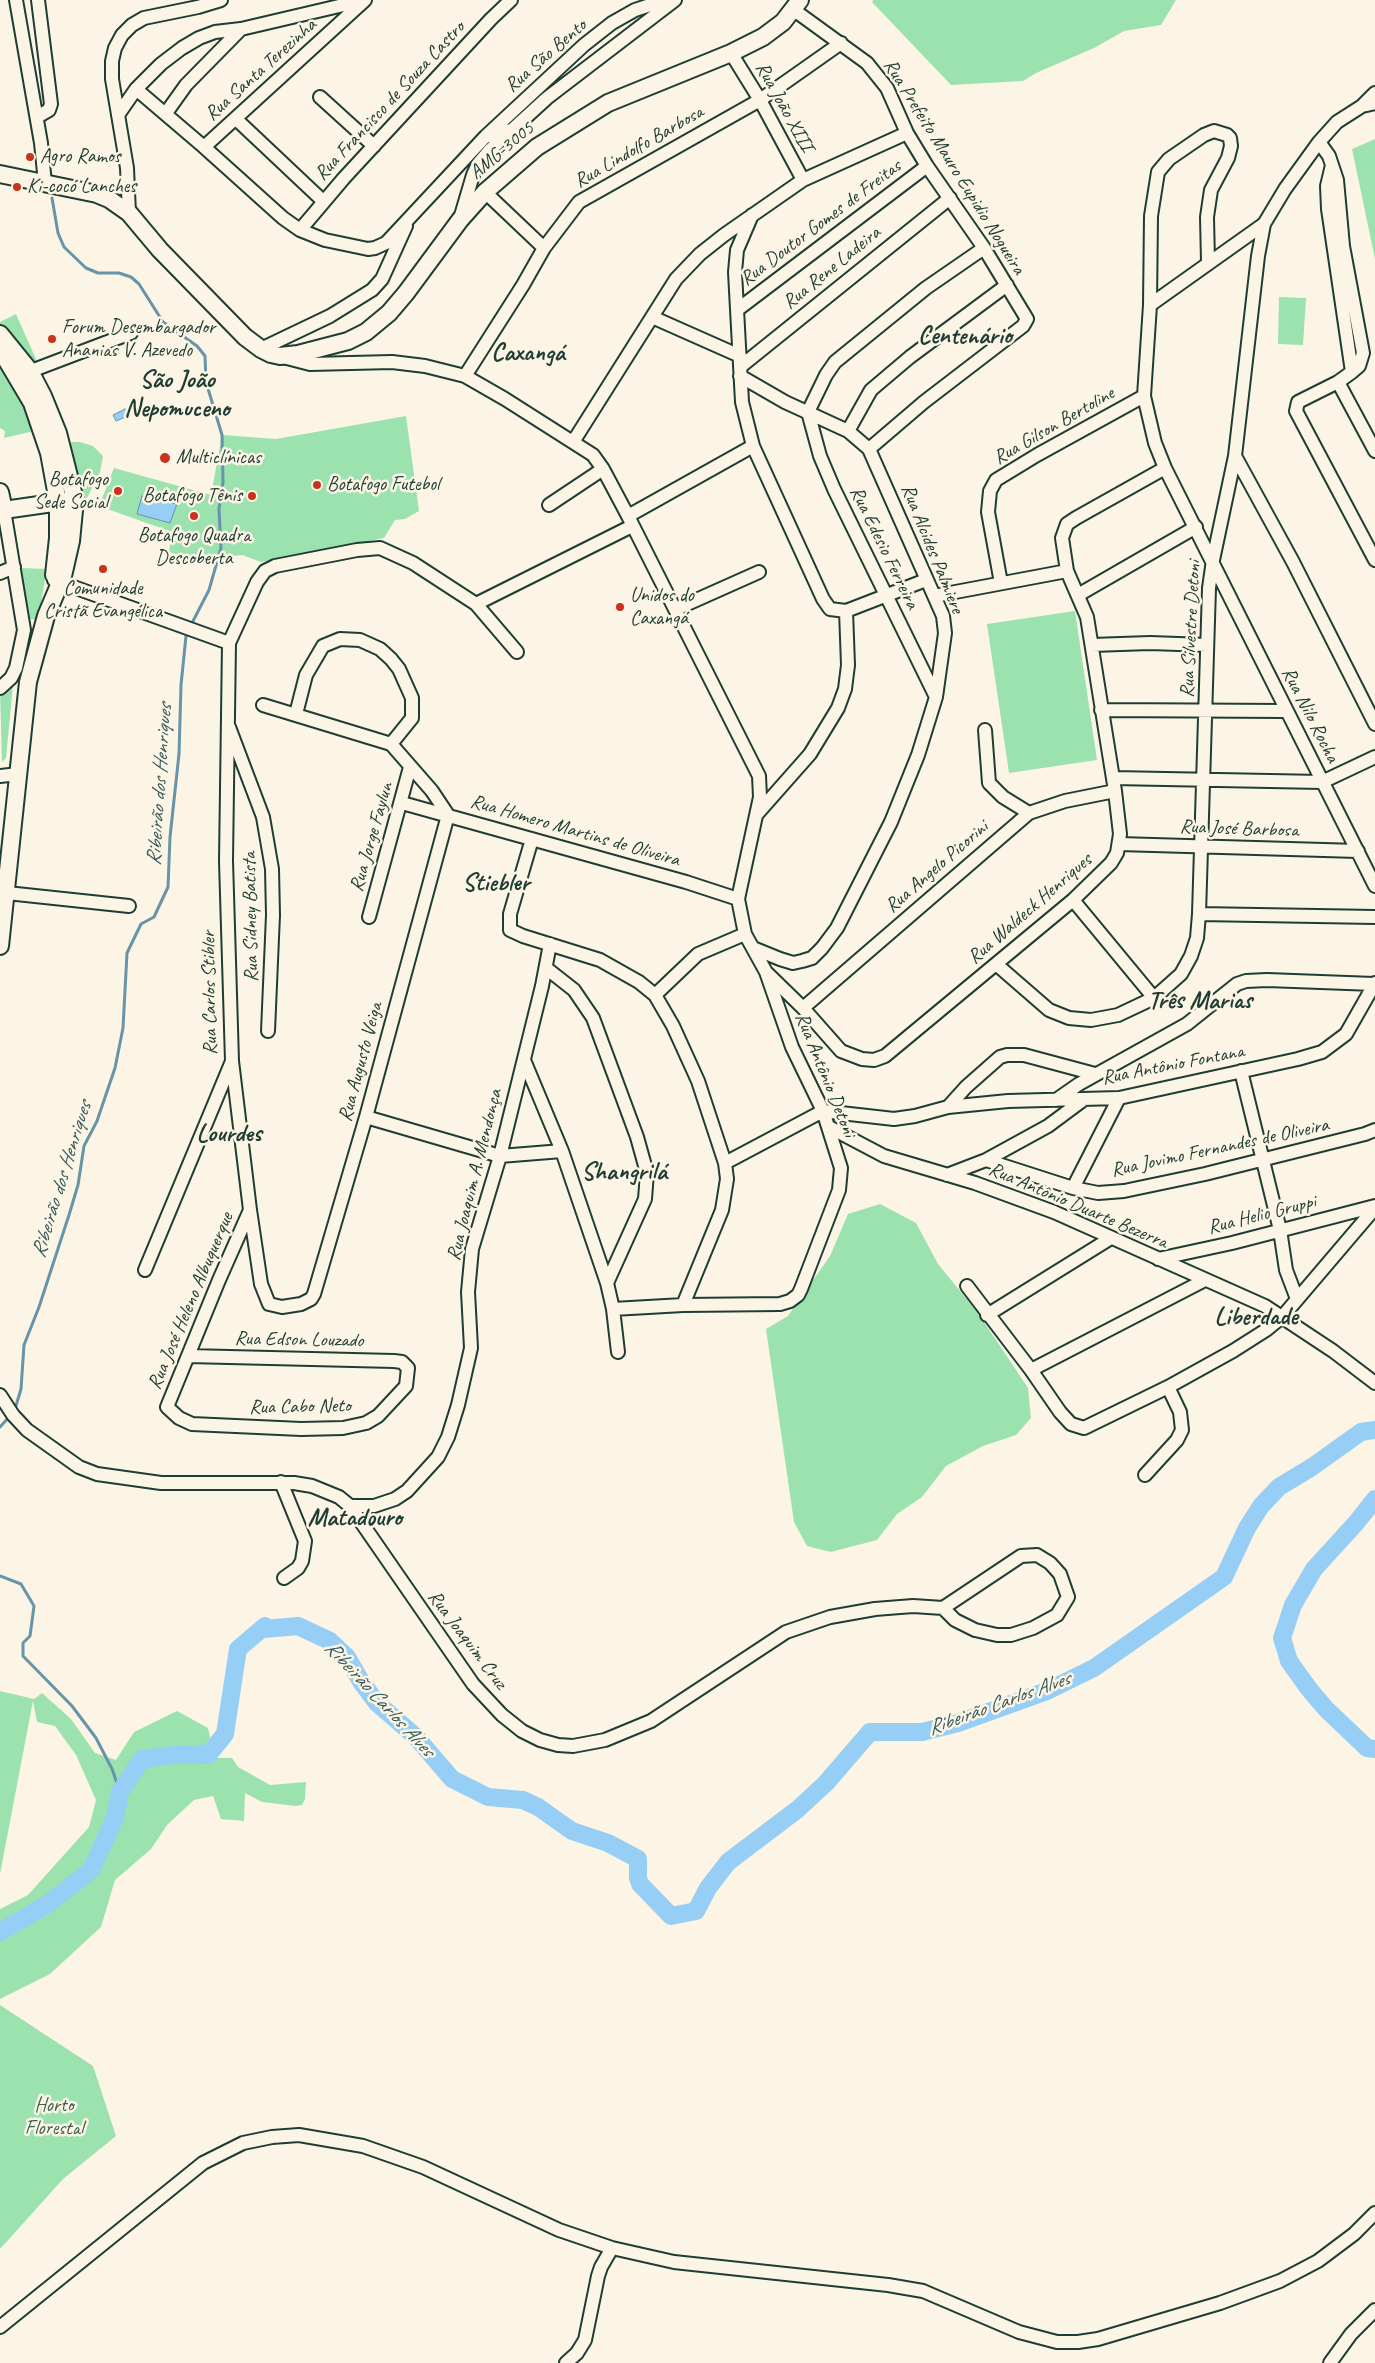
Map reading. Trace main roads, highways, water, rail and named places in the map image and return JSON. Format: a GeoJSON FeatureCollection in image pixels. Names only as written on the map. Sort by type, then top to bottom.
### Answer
{"type":"FeatureCollection","features":[{"type":"Feature","properties":{"kind":"main road","name":"AMG-3005"},"geometry":{"type":"LineString","coordinates":[[0,174],[97,194],[109,199],[129,213],[160,250],[245,337],[261,349],[280,356],[323,349],[348,341],[366,332],[389,313],[460,220],[485,192],[537,147],[608,102],[731,53],[762,37],[783,22],[797,5]]}},
{"type":"Feature","properties":{"kind":"main road"},"geometry":{"type":"LineString","coordinates":[[0,334],[30,371],[43,396],[58,433],[75,500],[71,541],[56,585],[28,682],[0,946]]}},
{"type":"Feature","properties":{"kind":"main road"},"geometry":{"type":"LineString","coordinates":[[0,349],[30,371]]}},
{"type":"Feature","properties":{"kind":"main road"},"geometry":{"type":"LineString","coordinates":[[30,371],[32,403],[41,424],[49,454],[58,502],[56,585]]}},
{"type":"Feature","properties":{"kind":"main road"},"geometry":{"type":"LineString","coordinates":[[0,492],[4,510],[75,500]]}},
{"type":"Feature","properties":{"kind":"water"},"geometry":{"type":"Polygon","coordinates":[[[125,409],[128,416],[116,421],[113,415],[125,409]]]}},
{"type":"Feature","properties":{"kind":"water"},"geometry":{"type":"Polygon","coordinates":[[[142,496],[177,504],[170,523],[137,514],[142,496]]]}},
{"type":"Feature","properties":{"kind":"waterway","name":"Ribeirão dos Henriques"},"geometry":{"type":"LineString","coordinates":[[52,198],[58,233],[64,247],[86,268],[98,273],[119,273],[131,277],[139,284],[163,322],[197,346],[205,356],[206,382],[222,435],[223,482],[219,509],[221,548],[209,590],[191,625]]}},
{"type":"Feature","properties":{"kind":"waterway","name":"Ribeirão dos Henriques"},"geometry":{"type":"LineString","coordinates":[[15,1409],[21,1389],[24,1345],[39,1307],[69,1215],[78,1185],[84,1146],[97,1121],[115,1068],[123,1028],[127,953],[141,924],[154,917],[168,887],[170,837],[179,754],[181,685],[186,636],[189,631]]}},
{"type":"Feature","properties":{"kind":"waterway","name":"Ribeirão dos Henriques"},"geometry":{"type":"LineString","coordinates":[[0,1427],[10,1416]]}},
{"type":"Feature","properties":{"kind":"waterway","name":"Ribeirão Carlos Alves"},"geometry":{"type":"LineString","coordinates":[[0,1932],[48,1904],[91,1870],[115,1818],[120,1792],[142,1759],[182,1754],[208,1755],[225,1734],[238,1649],[265,1626],[264,1629],[298,1626],[330,1641],[347,1657],[362,1683],[377,1703],[416,1737],[452,1779],[488,1797],[523,1800],[538,1807],[572,1831],[608,1843],[638,1859],[638,1878],[640,1884],[671,1916],[696,1911],[708,1888],[728,1862],[798,1809],[826,1783],[870,1732],[922,1732],[958,1723],[1047,1691],[1094,1668],[1224,1577],[1247,1528],[1261,1506],[1279,1487],[1312,1467],[1361,1432],[1375,1430]]}},
{"type":"Feature","properties":{"kind":"waterway","name":"Ribeirão Carlos Alves"},"geometry":{"type":"LineString","coordinates":[[1375,1499],[1314,1569],[1293,1605],[1282,1638],[1289,1661],[1309,1689],[1326,1709],[1367,1748],[1375,1749]]}},
{"type":"Feature","properties":{"kind":"waterway","name":"Ribeirão dos Henriques"},"geometry":{"type":"LineString","coordinates":[[0,1576],[21,1584],[34,1606],[30,1636],[23,1643],[23,1656],[72,1706],[96,1738],[112,1769],[120,1792]]}},
{"type":"Feature","properties":{"kind":"place","name":"Agro Ramos"},"geometry":{"type":"Point","coordinates":[30,157]}},
{"type":"Feature","properties":{"kind":"place","name":"Ki-cocó Lanches"},"geometry":{"type":"Point","coordinates":[17,187]}},
{"type":"Feature","properties":{"kind":"place","name":"Forum Desembargador Ananias V. Azevedo"},"geometry":{"type":"Point","coordinates":[52,339]}},
{"type":"Feature","properties":{"kind":"place","name":"Multiclínicas"},"geometry":{"type":"Point","coordinates":[165,458]}},
{"type":"Feature","properties":{"kind":"place","name":"Botafogo Futebol"},"geometry":{"type":"Point","coordinates":[317,485]}},
{"type":"Feature","properties":{"kind":"place","name":"Botafogo Sede Social"},"geometry":{"type":"Point","coordinates":[118,491]}},
{"type":"Feature","properties":{"kind":"place","name":"Botafogo Tênis"},"geometry":{"type":"Point","coordinates":[252,496]}},
{"type":"Feature","properties":{"kind":"place","name":"Botafogo Quadra Descoberta"},"geometry":{"type":"Point","coordinates":[194,516]}},
{"type":"Feature","properties":{"kind":"place","name":"Comunidade Cristã Evangélica"},"geometry":{"type":"Point","coordinates":[103,569]}},
{"type":"Feature","properties":{"kind":"place","name":"Unidos do Caxangá"},"geometry":{"type":"Point","coordinates":[620,607]}},
{"type":"Feature","properties":{"kind":"district","name":"Centenário"},"geometry":{"type":"Point","coordinates":[965,336]}},
{"type":"Feature","properties":{"kind":"district","name":"Caxangá"},"geometry":{"type":"Point","coordinates":[528,353]}},
{"type":"Feature","properties":{"kind":"district","name":"São João Nepomuceno"},"geometry":{"type":"Point","coordinates":[177,394]}},
{"type":"Feature","properties":{"kind":"district","name":"Stiebler"},"geometry":{"type":"Point","coordinates":[496,883]}},
{"type":"Feature","properties":{"kind":"district","name":"Três Marias"},"geometry":{"type":"Point","coordinates":[1200,1001]}},
{"type":"Feature","properties":{"kind":"district","name":"Lourdes"},"geometry":{"type":"Point","coordinates":[229,1134]}},
{"type":"Feature","properties":{"kind":"district","name":"Shangrilá"},"geometry":{"type":"Point","coordinates":[624,1172]}},
{"type":"Feature","properties":{"kind":"district","name":"Liberdade"},"geometry":{"type":"Point","coordinates":[1256,1317]}},
{"type":"Feature","properties":{"kind":"district","name":"Matadouro"},"geometry":{"type":"Point","coordinates":[355,1518]}},
{"type":"Feature","properties":{"kind":"park label","name":"Horto Florestal"},"geometry":{"type":"Point","coordinates":[54,2118]}}]}
